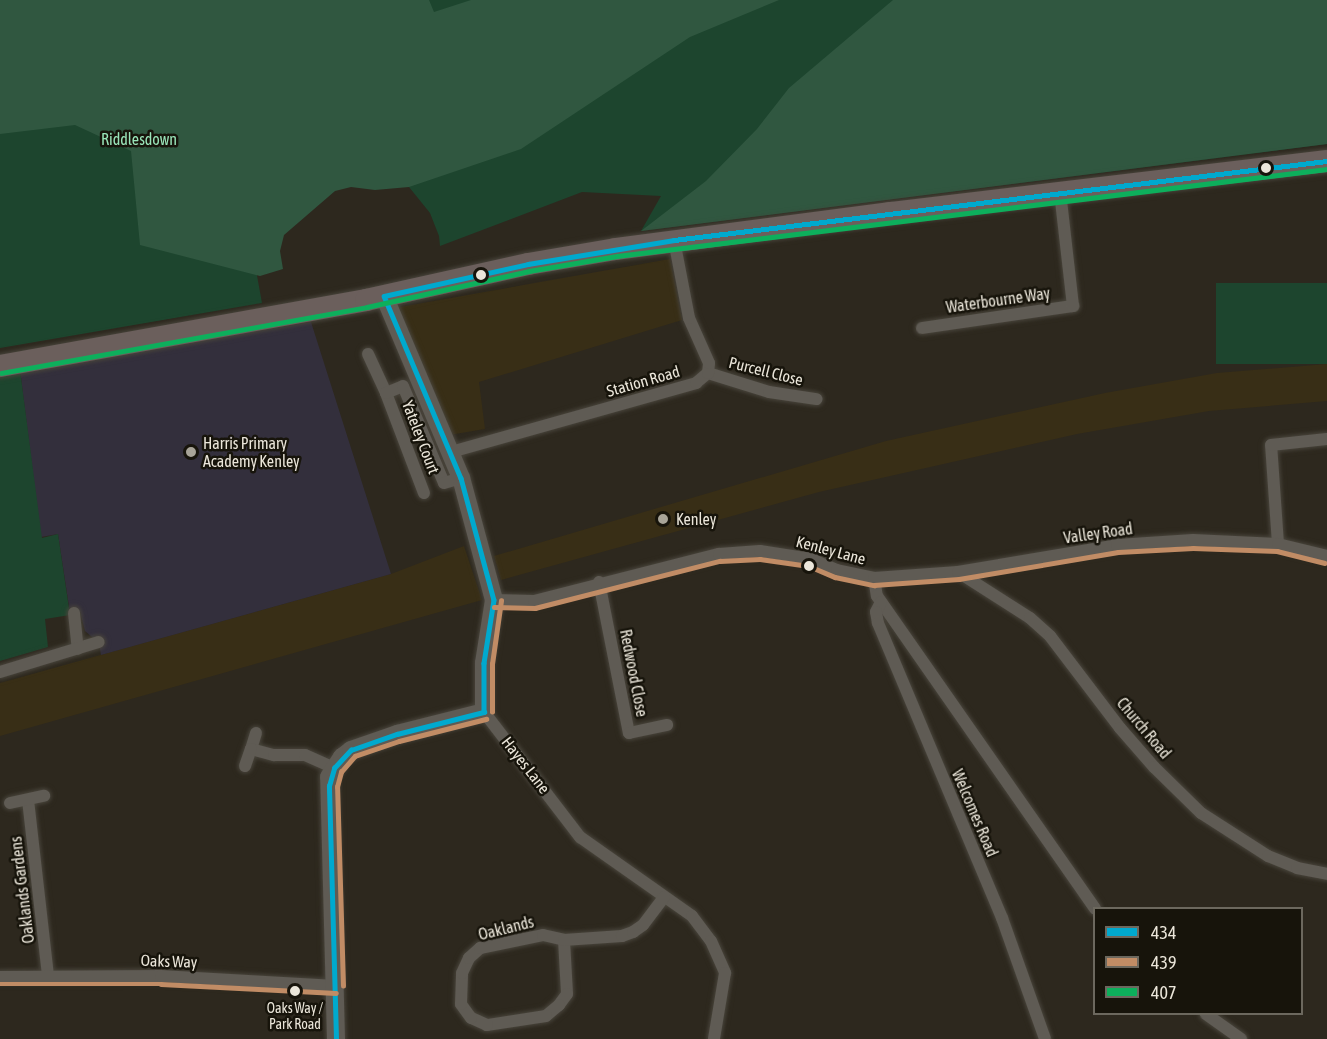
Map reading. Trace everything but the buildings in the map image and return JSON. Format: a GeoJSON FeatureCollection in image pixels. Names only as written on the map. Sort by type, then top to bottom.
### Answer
{"type":"FeatureCollection","features":[{"type":"Feature","properties":{"kind":"highway"},"geometry":{"type":"LineString","coordinates":[[0,366],[384,296],[528,264],[674,240],[1327,161]]}},
{"type":"Feature","properties":{"kind":"street","name":"Waterbourne Way"},"geometry":{"type":"LineString","coordinates":[[922,328],[1073,306],[1060,192]]}},
{"type":"Feature","properties":{"kind":"street"},"geometry":{"type":"LineString","coordinates":[[674,240],[689,318],[709,363],[708,373]]}},
{"type":"Feature","properties":{"kind":"street"},"geometry":{"type":"LineString","coordinates":[[336,1039],[329,786],[334,768],[351,750],[397,734],[484,712],[484,663],[494,600],[474,518],[452,452],[384,296]]}},
{"type":"Feature","properties":{"kind":"street","name":"Yateley Court"},"geometry":{"type":"LineString","coordinates":[[368,354],[386,393],[424,493]]}},
{"type":"Feature","properties":{"kind":"street","name":"Purcell Close"},"geometry":{"type":"LineString","coordinates":[[708,373],[769,392],[816,399]]}},
{"type":"Feature","properties":{"kind":"street","name":"Station Road"},"geometry":{"type":"LineString","coordinates":[[452,452],[696,383],[708,373]]}},
{"type":"Feature","properties":{"kind":"street","name":"Yateley Court"},"geometry":{"type":"LineString","coordinates":[[386,393],[403,386],[444,483],[461,478]]}},
{"type":"Feature","properties":{"kind":"street"},"geometry":{"type":"LineString","coordinates":[[1278,544],[1270,445],[1327,439]]}},
{"type":"Feature","properties":{"kind":"street","name":"Valley Road"},"geometry":{"type":"LineString","coordinates":[[874,578],[958,572],[1117,545],[1193,540],[1278,544],[1327,556]]}},
{"type":"Feature","properties":{"kind":"street","name":"Kenley Lane"},"geometry":{"type":"LineString","coordinates":[[494,600],[534,600],[719,554],[760,551],[811,560],[837,570],[874,578],[875,590],[881,602],[1094,907]]}},
{"type":"Feature","properties":{"kind":"street","name":"Church Road"},"geometry":{"type":"LineString","coordinates":[[958,572],[1030,618],[1050,636],[1120,728],[1154,767],[1201,813],[1268,856],[1297,868],[1327,874]]}},
{"type":"Feature","properties":{"kind":"street","name":"Redwood Close"},"geometry":{"type":"LineString","coordinates":[[599,582],[630,733],[667,725]]}},
{"type":"Feature","properties":{"kind":"street","name":"Welcomes Road"},"geometry":{"type":"LineString","coordinates":[[881,602],[876,612],[878,623],[1002,918],[1045,1039]]}},
{"type":"Feature","properties":{"kind":"street"},"geometry":{"type":"LineString","coordinates":[[74,613],[78,649]]}},
{"type":"Feature","properties":{"kind":"street"},"geometry":{"type":"LineString","coordinates":[[0,672],[99,642]]}},
{"type":"Feature","properties":{"kind":"street","name":"Hayes Lane"},"geometry":{"type":"LineString","coordinates":[[484,712],[580,837],[692,916],[711,941],[725,973],[714,1039]]}},
{"type":"Feature","properties":{"kind":"street"},"geometry":{"type":"LineString","coordinates":[[245,766],[256,733]]}},
{"type":"Feature","properties":{"kind":"street"},"geometry":{"type":"LineString","coordinates":[[251,749],[274,755],[305,755],[334,768]]}},
{"type":"Feature","properties":{"kind":"street"},"geometry":{"type":"LineString","coordinates":[[10,803],[44,796]]}},
{"type":"Feature","properties":{"kind":"street","name":"Oaklands Gardens"},"geometry":{"type":"LineString","coordinates":[[28,800],[48,976]]}},
{"type":"Feature","properties":{"kind":"street","name":"Oaklands"},"geometry":{"type":"LineString","coordinates":[[564,940],[567,994],[560,1005],[546,1016],[487,1025],[471,1018],[461,1004],[462,973],[469,958],[480,948],[543,935],[564,940],[633,932],[643,925],[664,897]]}},
{"type":"Feature","properties":{"kind":"street","name":"Oaks Way"},"geometry":{"type":"LineString","coordinates":[[0,977],[161,976],[336,986]]}},
{"type":"Feature","properties":{"kind":"street"},"geometry":{"type":"LineString","coordinates":[[1207,1015],[1240,1039]]}},
{"type":"Feature","properties":{"kind":"shaded area"},"geometry":{"type":"Polygon","coordinates":[[[670,259],[682,320],[479,382],[485,429],[449,435],[389,309],[670,259]]]}},
{"type":"Feature","properties":{"kind":"shaded area","name":"Harris Primary Academy Kenley"},"geometry":{"type":"Polygon","coordinates":[[[311,322],[391,574],[101,655],[98,638],[92,637],[85,631],[80,612],[70,613],[58,534],[41,537],[20,370],[311,322]]]}},
{"type":"Feature","properties":{"kind":"shaded area"},"geometry":{"type":"Polygon","coordinates":[[[1327,364],[1327,401],[1209,411],[1077,434],[819,492],[501,580],[494,556],[886,441],[1105,393],[1217,373],[1327,364]]]}},
{"type":"Feature","properties":{"kind":"shaded area"},"geometry":{"type":"Polygon","coordinates":[[[464,546],[482,600],[0,736],[0,683],[391,574],[464,546]]]}},
{"type":"Feature","properties":{"kind":"green space","name":"Riddlesdown"},"geometry":{"type":"Polygon","coordinates":[[[0,0],[1327,0],[1327,144],[641,231],[661,196],[582,192],[440,246],[439,236],[430,213],[409,187],[394,175],[345,148],[256,270],[262,303],[0,348],[0,0]]]}},
{"type":"Feature","properties":{"kind":"green space"},"geometry":{"type":"Polygon","coordinates":[[[0,0],[429,0],[434,12],[471,0],[779,0],[690,37],[521,149],[409,187],[375,190],[351,187],[335,191],[284,235],[280,251],[283,269],[260,276],[140,245],[131,151],[75,125],[0,134],[0,0]]]}},
{"type":"Feature","properties":{"kind":"green space"},"geometry":{"type":"Polygon","coordinates":[[[893,0],[1327,0],[1327,144],[641,231],[706,181],[757,129],[789,88],[893,0]]]}},
{"type":"Feature","properties":{"kind":"green space"},"geometry":{"type":"Polygon","coordinates":[[[1216,283],[1327,283],[1327,364],[1216,364],[1216,283]]]}},
{"type":"Feature","properties":{"kind":"green space"},"geometry":{"type":"Polygon","coordinates":[[[20,370],[42,538],[58,534],[70,615],[45,619],[48,647],[0,661],[0,373],[20,370]]]}},
{"type":"Feature","properties":{"kind":"transit line","name":"434"},"geometry":{"type":"LineString","coordinates":[[384,296],[528,264],[674,240],[1327,161]]}},
{"type":"Feature","properties":{"kind":"transit line","name":"407"},"geometry":{"type":"LineString","coordinates":[[1,373],[367,307],[529,271],[617,256],[1327,169]]}},
{"type":"Feature","properties":{"kind":"transit line","name":"434"},"geometry":{"type":"LineString","coordinates":[[384,296],[461,478],[494,600],[484,663],[484,712]]}},
{"type":"Feature","properties":{"kind":"transit line","name":"439"},"geometry":{"type":"LineString","coordinates":[[494,607],[535,608],[720,561],[760,559],[809,566],[835,577],[874,585],[959,579],[1118,552],[1193,548],[1277,551],[1325,563]]}},
{"type":"Feature","properties":{"kind":"transit line","name":"439"},"geometry":{"type":"LineString","coordinates":[[492,712],[492,664],[501,601]]}},
{"type":"Feature","properties":{"kind":"transit line","name":"434"},"geometry":{"type":"LineString","coordinates":[[336,1039],[329,786],[334,768],[351,750],[397,734],[484,712]]}},
{"type":"Feature","properties":{"kind":"transit line","name":"439"},"geometry":{"type":"LineString","coordinates":[[343,986],[337,787],[341,772],[355,756],[399,741],[486,719]]}},
{"type":"Feature","properties":{"kind":"transit line","name":"439"},"geometry":{"type":"LineString","coordinates":[[0,984],[161,984],[336,993]]}},
{"type":"Feature","properties":{"kind":"place","name":"Harris Primary Academy Kenley"},"geometry":{"type":"Point","coordinates":[191,452]}},
{"type":"Feature","properties":{"kind":"place","name":"Kenley"},"geometry":{"type":"Point","coordinates":[663,519]}},
{"type":"Feature","properties":{"kind":"place","name":"Oaks Way / Park Road"},"geometry":{"type":"Point","coordinates":[295,991]}}]}
